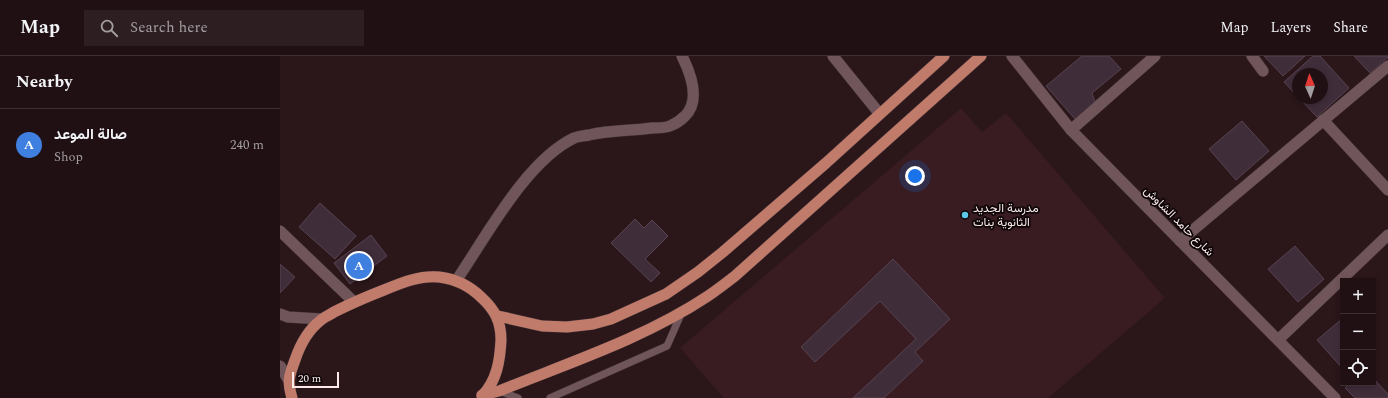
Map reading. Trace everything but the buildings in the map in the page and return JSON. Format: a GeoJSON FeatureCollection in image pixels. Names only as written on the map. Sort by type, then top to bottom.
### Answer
{"type":"FeatureCollection","features":[{"type":"Feature","properties":{"kind":"main road"},"geometry":{"type":"LineString","coordinates":[[498,316],[542,326],[592,324],[611,320],[666,294],[698,272],[723,252],[826,163],[879,113],[944,56]]}},
{"type":"Feature","properties":{"kind":"main road"},"geometry":{"type":"LineString","coordinates":[[480,397],[499,391],[618,343],[682,311],[708,296],[735,276],[981,56]]}},
{"type":"Feature","properties":{"kind":"main road"},"geometry":{"type":"LineString","coordinates":[[284,398],[298,351],[307,334],[321,320],[354,302],[407,281],[424,277],[438,277],[464,284],[488,303],[498,316],[501,338],[500,357],[490,388],[480,397]]}},
{"type":"Feature","properties":{"kind":"main road"},"geometry":{"type":"LineString","coordinates":[[288,383],[292,398]]}},
{"type":"Feature","properties":{"kind":"street"},"geometry":{"type":"LineString","coordinates":[[456,281],[502,212],[530,174],[553,151],[575,138],[604,132],[670,126],[686,115],[690,108],[693,90],[692,79],[682,56]]}},
{"type":"Feature","properties":{"kind":"street"},"geometry":{"type":"LineString","coordinates":[[833,56],[879,113]]}},
{"type":"Feature","properties":{"kind":"street","name":"شارع حامد الشاوش"},"geometry":{"type":"LineString","coordinates":[[1012,56],[1071,130],[1335,398]]}},
{"type":"Feature","properties":{"kind":"street"},"geometry":{"type":"LineString","coordinates":[[1071,130],[1155,56]]}},
{"type":"Feature","properties":{"kind":"street"},"geometry":{"type":"LineString","coordinates":[[1252,56],[1263,71]]}},
{"type":"Feature","properties":{"kind":"street"},"geometry":{"type":"LineString","coordinates":[[1180,241],[1388,66]]}},
{"type":"Feature","properties":{"kind":"street"},"geometry":{"type":"LineString","coordinates":[[1323,120],[1388,190]]}},
{"type":"Feature","properties":{"kind":"street"},"geometry":{"type":"LineString","coordinates":[[280,231],[354,302]]}},
{"type":"Feature","properties":{"kind":"street"},"geometry":{"type":"LineString","coordinates":[[1278,340],[1388,235]]}},
{"type":"Feature","properties":{"kind":"street"},"geometry":{"type":"LineString","coordinates":[[280,314],[288,317],[321,320]]}},
{"type":"Feature","properties":{"kind":"street"},"geometry":{"type":"LineString","coordinates":[[280,366],[288,383]]}},
{"type":"Feature","properties":{"kind":"lane"},"geometry":{"type":"LineString","coordinates":[[550,398],[667,346],[682,311]]}},
{"type":"Feature","properties":{"kind":"lane"},"geometry":{"type":"LineString","coordinates":[[499,391],[518,398]]}},
{"type":"Feature","properties":{"kind":"shaded area","name":"مدرسة الجديد الثانوية بنات"},"geometry":{"type":"Polygon","coordinates":[[[961,108],[982,132],[1006,113],[1165,298],[1048,398],[724,398],[680,348],[961,108]]]}},
{"type":"Feature","properties":{"kind":"place","name":"مدرسة الجديد الثانوية بنات"},"geometry":{"type":"Point","coordinates":[965,215]}},
{"type":"Feature","properties":{"kind":"place","name":"صالة الموعد"},"geometry":{"type":"Point","coordinates":[359,266]}}]}
